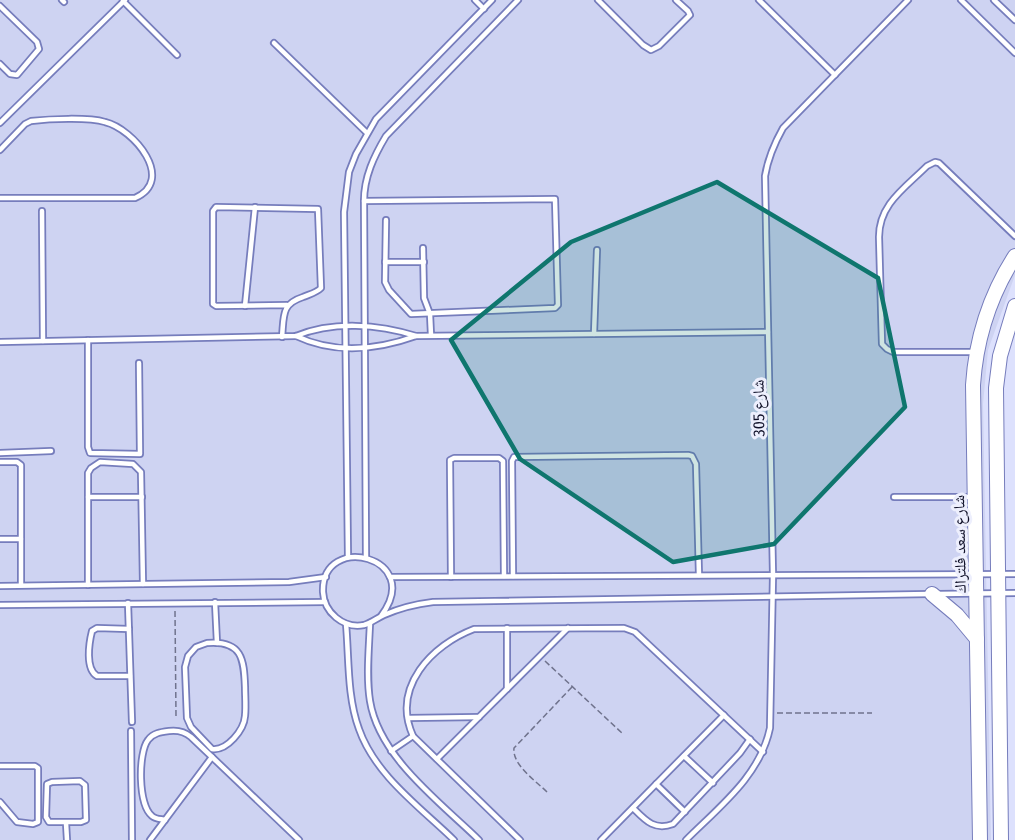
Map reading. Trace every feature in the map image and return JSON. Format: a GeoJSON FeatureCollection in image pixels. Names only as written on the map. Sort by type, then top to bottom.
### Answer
{"type":"FeatureCollection","features":[{"type":"Feature","properties":{"kind":"street","name":"شارع سعد فلتراك"},"geometry":{"type":"LineString","coordinates":[[980,840],[973,385],[976,352],[988,311],[1004,273],[1015,256]]}},
{"type":"Feature","properties":{"kind":"street"},"geometry":{"type":"LineString","coordinates":[[1001,840],[996,388],[1000,356],[1015,306]]}},
{"type":"Feature","properties":{"kind":"street"},"geometry":{"type":"LineString","coordinates":[[932,594],[957,615],[977,639]]}},
{"type":"Feature","properties":{"kind":"lane"},"geometry":{"type":"LineString","coordinates":[[475,0],[484,9]]}},
{"type":"Feature","properties":{"kind":"lane"},"geometry":{"type":"LineString","coordinates":[[348,557],[345,192],[356,153],[367,133],[390,105],[492,0]]}},
{"type":"Feature","properties":{"kind":"lane"},"geometry":{"type":"LineString","coordinates":[[366,557],[364,201],[368,174],[375,154],[386,136],[518,0]]}},
{"type":"Feature","properties":{"kind":"lane"},"geometry":{"type":"LineString","coordinates":[[598,0],[643,45],[651,50],[656,50],[690,15],[676,0]]}},
{"type":"Feature","properties":{"kind":"lane"},"geometry":{"type":"LineString","coordinates":[[759,0],[835,75]]}},
{"type":"Feature","properties":{"kind":"lane","name":"شارع 305"},"geometry":{"type":"LineString","coordinates":[[686,840],[753,771],[763,752],[770,728],[773,575],[765,176],[768,159],[783,128],[908,0]]}},
{"type":"Feature","properties":{"kind":"lane"},"geometry":{"type":"LineString","coordinates":[[962,0],[1015,53]]}},
{"type":"Feature","properties":{"kind":"lane"},"geometry":{"type":"LineString","coordinates":[[994,0],[1014,18]]}},
{"type":"Feature","properties":{"kind":"lane"},"geometry":{"type":"LineString","coordinates":[[0,123],[124,1],[177,55]]}},
{"type":"Feature","properties":{"kind":"lane"},"geometry":{"type":"LineString","coordinates":[[0,6],[39,45],[37,52],[17,75],[10,74],[0,64]]}},
{"type":"Feature","properties":{"kind":"lane"},"geometry":{"type":"LineString","coordinates":[[274,43],[367,133]]}},
{"type":"Feature","properties":{"kind":"lane"},"geometry":{"type":"LineString","coordinates":[[0,150],[25,124],[31,121],[94,120],[117,126],[135,141],[151,166],[153,176],[151,186],[144,194],[135,198],[0,198]]}},
{"type":"Feature","properties":{"kind":"lane"},"geometry":{"type":"LineString","coordinates":[[976,352],[893,352],[886,350],[882,344],[879,237],[882,214],[888,204],[930,163],[939,163],[1015,236]]}},
{"type":"Feature","properties":{"kind":"lane"},"geometry":{"type":"LineString","coordinates":[[364,201],[552,198],[556,200],[558,301],[555,308],[416,315],[405,309],[386,286],[386,220]]}},
{"type":"Feature","properties":{"kind":"lane"},"geometry":{"type":"LineString","coordinates":[[218,207],[318,208],[321,288],[287,305],[216,306],[213,303],[213,211],[218,207]]}},
{"type":"Feature","properties":{"kind":"lane"},"geometry":{"type":"LineString","coordinates":[[245,306],[255,207]]}},
{"type":"Feature","properties":{"kind":"lane"},"geometry":{"type":"LineString","coordinates":[[42,211],[43,341]]}},
{"type":"Feature","properties":{"kind":"lane"},"geometry":{"type":"LineString","coordinates":[[423,248],[424,298],[430,314],[431,335]]}},
{"type":"Feature","properties":{"kind":"lane"},"geometry":{"type":"LineString","coordinates":[[594,334],[597,250]]}},
{"type":"Feature","properties":{"kind":"lane"},"geometry":{"type":"LineString","coordinates":[[385,262],[424,262]]}},
{"type":"Feature","properties":{"kind":"lane"},"geometry":{"type":"LineString","coordinates":[[282,337],[287,305]]}},
{"type":"Feature","properties":{"kind":"lane"},"geometry":{"type":"LineString","coordinates":[[0,342],[282,337],[296,336],[320,328],[364,326],[390,329],[416,336]]}},
{"type":"Feature","properties":{"kind":"lane"},"geometry":{"type":"LineString","coordinates":[[296,336],[320,345],[365,348],[391,344],[416,336],[431,335],[768,332]]}},
{"type":"Feature","properties":{"kind":"lane"},"geometry":{"type":"LineString","coordinates":[[88,340],[88,447],[90,453],[140,454],[139,363]]}},
{"type":"Feature","properties":{"kind":"lane"},"geometry":{"type":"LineString","coordinates":[[0,453],[51,451]]}},
{"type":"Feature","properties":{"kind":"lane"},"geometry":{"type":"LineString","coordinates":[[513,576],[512,461],[514,457],[676,455],[692,456],[696,464],[699,575]]}},
{"type":"Feature","properties":{"kind":"lane"},"geometry":{"type":"LineString","coordinates":[[451,577],[450,460],[454,458],[499,458],[503,461],[504,576]]}},
{"type":"Feature","properties":{"kind":"lane"},"geometry":{"type":"LineString","coordinates":[[0,462],[17,462],[21,465],[21,585]]}},
{"type":"Feature","properties":{"kind":"lane"},"geometry":{"type":"LineString","coordinates":[[88,585],[88,473],[100,462],[134,464],[141,472],[143,584]]}},
{"type":"Feature","properties":{"kind":"lane"},"geometry":{"type":"LineString","coordinates":[[88,497],[142,497]]}},
{"type":"Feature","properties":{"kind":"lane"},"geometry":{"type":"LineString","coordinates":[[894,497],[975,497]]}},
{"type":"Feature","properties":{"kind":"lane"},"geometry":{"type":"LineString","coordinates":[[0,538],[21,539]]}},
{"type":"Feature","properties":{"kind":"lane"},"geometry":{"type":"LineString","coordinates":[[381,616],[388,608],[392,598],[390,577],[380,564],[366,557],[348,557],[339,561],[326,577],[323,585],[325,602],[329,611],[346,624],[362,625],[407,607],[433,602],[1015,593]]}},
{"type":"Feature","properties":{"kind":"lane"},"geometry":{"type":"LineString","coordinates":[[390,577],[1015,574]]}},
{"type":"Feature","properties":{"kind":"lane"},"geometry":{"type":"LineString","coordinates":[[0,586],[290,582],[326,577]]}},
{"type":"Feature","properties":{"kind":"lane"},"geometry":{"type":"LineString","coordinates":[[0,604],[325,602]]}},
{"type":"Feature","properties":{"kind":"lane"},"geometry":{"type":"LineString","coordinates":[[128,603],[132,722]]}},
{"type":"Feature","properties":{"kind":"lane"},"geometry":{"type":"LineString","coordinates":[[215,603],[217,642]]}},
{"type":"Feature","properties":{"kind":"lane"},"geometry":{"type":"LineString","coordinates":[[370,623],[370,702],[376,722],[391,751],[407,770],[479,840]]}},
{"type":"Feature","properties":{"kind":"lane"},"geometry":{"type":"LineString","coordinates":[[346,624],[353,707],[358,728],[367,748],[379,766],[454,840]]}},
{"type":"Feature","properties":{"kind":"lane"},"geometry":{"type":"LineString","coordinates":[[129,629],[97,628],[92,631],[90,668],[97,676],[130,676]]}},
{"type":"Feature","properties":{"kind":"lane"},"geometry":{"type":"LineString","coordinates":[[507,628],[507,689]]}},
{"type":"Feature","properties":{"kind":"lane"},"geometry":{"type":"LineString","coordinates":[[437,759],[568,628]]}},
{"type":"Feature","properties":{"kind":"lane"},"geometry":{"type":"LineString","coordinates":[[520,840],[413,736],[408,718],[409,692],[414,678],[432,654],[458,635],[474,629],[624,628],[635,632],[763,752]]}},
{"type":"Feature","properties":{"kind":"lane"},"geometry":{"type":"LineString","coordinates":[[217,642],[235,648],[244,663],[246,715],[238,732],[217,750],[212,749],[187,722],[185,666],[188,656],[196,647],[217,642]]}},
{"type":"Feature","properties":{"kind":"lane"},"geometry":{"type":"LineString","coordinates":[[601,840],[724,715]]}},
{"type":"Feature","properties":{"kind":"lane"},"geometry":{"type":"LineString","coordinates":[[408,718],[479,717]]}},
{"type":"Feature","properties":{"kind":"lane"},"geometry":{"type":"LineString","coordinates":[[165,820],[152,816],[147,810],[143,795],[142,761],[145,745],[149,739],[160,732],[174,730],[186,733],[299,840]]}},
{"type":"Feature","properties":{"kind":"lane"},"geometry":{"type":"LineString","coordinates":[[131,731],[132,840]]}},
{"type":"Feature","properties":{"kind":"lane"},"geometry":{"type":"LineString","coordinates":[[391,751],[413,736]]}},
{"type":"Feature","properties":{"kind":"lane"},"geometry":{"type":"LineString","coordinates":[[633,808],[648,823],[664,827],[673,824],[744,749],[750,739]]}},
{"type":"Feature","properties":{"kind":"lane"},"geometry":{"type":"LineString","coordinates":[[684,756],[713,783]]}},
{"type":"Feature","properties":{"kind":"lane"},"geometry":{"type":"LineString","coordinates":[[150,840],[212,757]]}},
{"type":"Feature","properties":{"kind":"lane"},"geometry":{"type":"LineString","coordinates":[[0,766],[35,766],[38,769],[38,822],[20,824],[0,802]]}},
{"type":"Feature","properties":{"kind":"lane"},"geometry":{"type":"LineString","coordinates":[[80,781],[85,785],[86,820],[66,823],[51,823],[46,820],[46,787],[49,782],[80,781]]}},
{"type":"Feature","properties":{"kind":"lane"},"geometry":{"type":"LineString","coordinates":[[656,784],[686,812]]}},
{"type":"Feature","properties":{"kind":"lane"},"geometry":{"type":"LineString","coordinates":[[0,816],[6,810]]}},
{"type":"Feature","properties":{"kind":"lane"},"geometry":{"type":"LineString","coordinates":[[66,823],[67,840]]}},
{"type":"Feature","properties":{"kind":"path"},"geometry":{"type":"LineString","coordinates":[[175,603],[176,716]]}},
{"type":"Feature","properties":{"kind":"path"},"geometry":{"type":"LineString","coordinates":[[540,656],[624,734]]}},
{"type":"Feature","properties":{"kind":"path"},"geometry":{"type":"LineString","coordinates":[[547,792],[517,761],[513,755],[514,748],[572,687]]}},
{"type":"Feature","properties":{"kind":"path"},"geometry":{"type":"LineString","coordinates":[[770,713],[872,713]]}},
{"type":"Feature","properties":{"kind":"highlighted area"},"geometry":{"type":"Polygon","coordinates":[[[717,182],[878,278],[905,407],[774,544],[673,562],[520,459],[451,340],[571,242],[717,182]]]}},
{"type":"Feature","properties":{"kind":"shaded area"},"geometry":{"type":"Polygon","coordinates":[[[0,0],[1015,0],[1015,275],[988,350],[983,404],[991,840],[0,840],[0,0]]]}}]}
